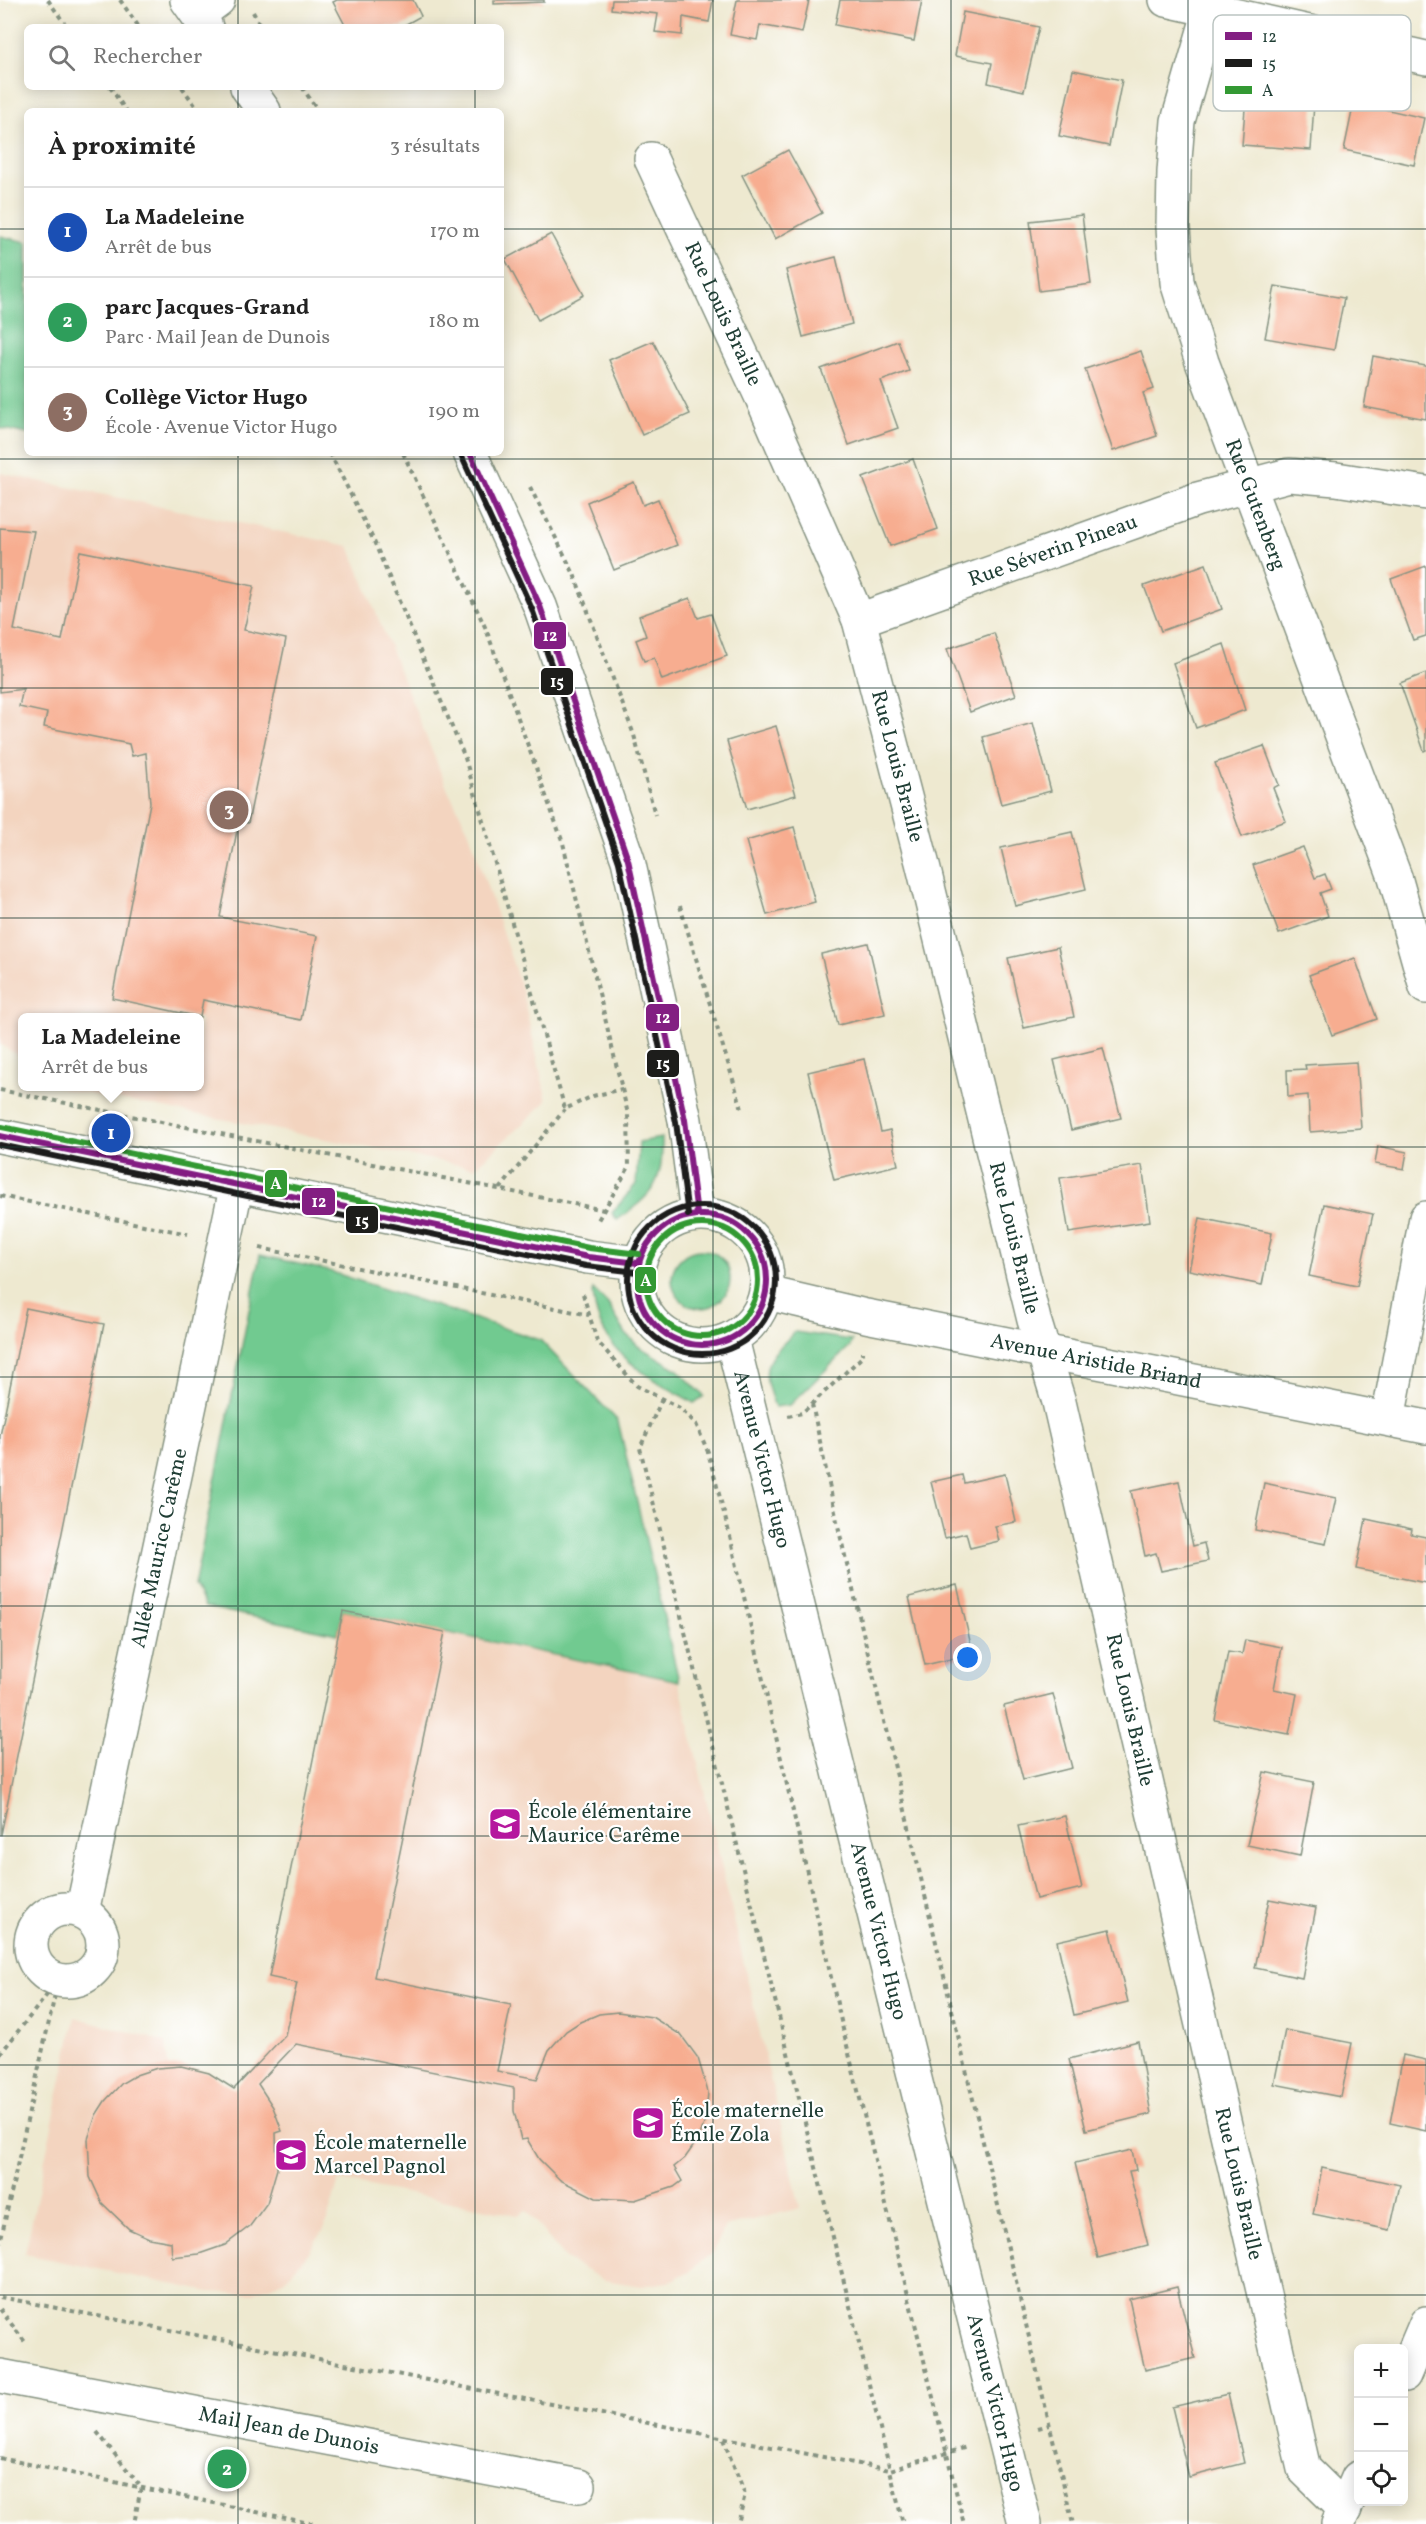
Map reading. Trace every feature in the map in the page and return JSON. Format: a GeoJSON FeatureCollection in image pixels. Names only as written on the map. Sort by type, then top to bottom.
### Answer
{"type":"FeatureCollection","features":[{"type":"Feature","properties":{"kind":"street"},"geometry":{"type":"LineString","coordinates":[[1166,0],[1232,15]]}},
{"type":"Feature","properties":{"kind":"street","name":"Rue Gutenberg"},"geometry":{"type":"LineString","coordinates":[[1210,10],[1178,122],[1173,227],[1178,282],[1202,362],[1395,877],[1426,987]]}},
{"type":"Feature","properties":{"kind":"street"},"geometry":{"type":"LineString","coordinates":[[1411,55],[1426,58]]}},
{"type":"Feature","properties":{"kind":"street"},"geometry":{"type":"LineString","coordinates":[[249,90],[262,108]]}},
{"type":"Feature","properties":{"kind":"street","name":"Rue Louis Braille"},"geometry":{"type":"LineString","coordinates":[[651,159],[762,398],[859,620],[922,862],[1042,1349],[1059,1402],[1304,2469],[1341,2517]]}},
{"type":"Feature","properties":{"kind":"street"},"geometry":{"type":"LineString","coordinates":[[471,456],[540,606],[628,860],[685,1120],[698,1214]]}},
{"type":"Feature","properties":{"kind":"street","name":"Rue Séverin Pineau"},"geometry":{"type":"LineString","coordinates":[[859,620],[1198,499],[1289,475],[1336,479],[1426,493]]}},
{"type":"Feature","properties":{"kind":"street"},"geometry":{"type":"LineString","coordinates":[[0,1136],[588,1257],[638,1263]]}},
{"type":"Feature","properties":{"kind":"street","name":"Allée Maurice Carême"},"geometry":{"type":"LineString","coordinates":[[82,1912],[237,1184]]}},
{"type":"Feature","properties":{"kind":"street"},"geometry":{"type":"LineString","coordinates":[[698,1214],[717,1216],[736,1223],[751,1236],[762,1253],[768,1273],[767,1293],[760,1311],[748,1328],[732,1339],[711,1346],[690,1345],[670,1338],[653,1324],[642,1306],[636,1285],[638,1263],[645,1248],[661,1230],[682,1218],[698,1214]]}},
{"type":"Feature","properties":{"kind":"street"},"geometry":{"type":"LineString","coordinates":[[1388,1419],[1426,1218]]}},
{"type":"Feature","properties":{"kind":"street","name":"Avenue Aristide Briand"},"geometry":{"type":"LineString","coordinates":[[767,1293],[866,1316],[1042,1349],[1426,1427]]}},
{"type":"Feature","properties":{"kind":"street","name":"Avenue Victor Hugo"},"geometry":{"type":"LineString","coordinates":[[732,1339],[1025,2524]]}},
{"type":"Feature","properties":{"kind":"street"},"geometry":{"type":"LineString","coordinates":[[69,1909],[82,1912],[99,1927],[104,1947],[100,1960],[86,1977],[66,1982],[46,1976],[33,1959],[30,1944],[33,1932],[45,1916],[56,1910],[69,1909]]}},
{"type":"Feature","properties":{"kind":"street"},"geometry":{"type":"LineString","coordinates":[[1408,2366],[1426,2323]]}},
{"type":"Feature","properties":{"kind":"street","name":"Mail Jean de Dunois"},"geometry":{"type":"LineString","coordinates":[[0,2376],[579,2486]]}},
{"type":"Feature","properties":{"kind":"street"},"geometry":{"type":"LineString","coordinates":[[1341,2517],[1354,2489]]}},
{"type":"Feature","properties":{"kind":"path"},"geometry":{"type":"LineString","coordinates":[[48,0],[65,24]]}},
{"type":"Feature","properties":{"kind":"path"},"geometry":{"type":"LineString","coordinates":[[120,0],[138,24]]}},
{"type":"Feature","properties":{"kind":"path"},"geometry":{"type":"LineString","coordinates":[[112,90],[124,108]]}},
{"type":"Feature","properties":{"kind":"path"},"geometry":{"type":"LineString","coordinates":[[184,90],[197,108]]}},
{"type":"Feature","properties":{"kind":"path"},"geometry":{"type":"LineString","coordinates":[[304,90],[316,108]]}},
{"type":"Feature","properties":{"kind":"path"},"geometry":{"type":"LineString","coordinates":[[332,456],[373,538],[465,758],[565,1109]]}},
{"type":"Feature","properties":{"kind":"path"},"geometry":{"type":"LineString","coordinates":[[404,456],[486,629],[563,843],[628,1114],[629,1167],[593,1227],[582,1287],[597,1341],[637,1386],[680,1408],[696,1424],[711,1463],[963,2524]]}},
{"type":"Feature","properties":{"kind":"path"},"geometry":{"type":"LineString","coordinates":[[500,1189],[565,1109],[593,1096],[622,1089]]}},
{"type":"Feature","properties":{"kind":"path"},"geometry":{"type":"LineString","coordinates":[[0,1090],[604,1210]]}},
{"type":"Feature","properties":{"kind":"path"},"geometry":{"type":"LineString","coordinates":[[0,1196],[590,1315]]}},
{"type":"Feature","properties":{"kind":"path"},"geometry":{"type":"LineString","coordinates":[[782,1418],[802,1413],[862,1357],[866,1316]]}},
{"type":"Feature","properties":{"kind":"path"},"geometry":{"type":"LineString","coordinates":[[662,1399],[640,1448],[903,2524]]}},
{"type":"Feature","properties":{"kind":"path"},"geometry":{"type":"LineString","coordinates":[[812,1404],[843,1550],[1073,2524]]}},
{"type":"Feature","properties":{"kind":"path"},"geometry":{"type":"LineString","coordinates":[[0,2054],[58,1981]]}},
{"type":"Feature","properties":{"kind":"path"},"geometry":{"type":"LineString","coordinates":[[0,2243],[58,1981]]}},
{"type":"Feature","properties":{"kind":"path"},"geometry":{"type":"LineString","coordinates":[[0,2297],[890,2470],[1049,2425]]}},
{"type":"Feature","properties":{"kind":"path"},"geometry":{"type":"LineString","coordinates":[[723,2439],[745,2494],[738,2524]]}},
{"type":"Feature","properties":{"kind":"path"},"geometry":{"type":"LineString","coordinates":[[0,2458],[314,2524]]}},
{"type":"Feature","properties":{"kind":"shaded area"},"geometry":{"type":"Polygon","coordinates":[[[0,473],[349,546],[447,788],[469,832],[522,991],[547,1101],[475,1168],[76,1091],[204,1091],[204,1013],[18,1013],[18,1055],[0,1044],[0,473]]]}},
{"type":"Feature","properties":{"kind":"shaded area"},"geometry":{"type":"Polygon","coordinates":[[[343,1611],[679,1681],[800,2208],[725,2227],[713,2252],[688,2272],[668,2282],[642,2286],[604,2280],[565,2259],[526,2210],[518,2215],[339,2180],[325,2227],[307,2255],[284,2281],[251,2294],[210,2292],[25,2254],[75,2017],[166,2042],[168,2066],[205,2071],[234,2089],[285,2035],[297,1983],[269,1977],[343,1611]]]}},
{"type":"Feature","properties":{"kind":"green space"},"geometry":{"type":"Polygon","coordinates":[[[0,236],[24,241],[24,433],[0,428],[0,236]]]}},
{"type":"Feature","properties":{"kind":"green space"},"geometry":{"type":"Polygon","coordinates":[[[662,1138],[661,1166],[654,1186],[640,1203],[617,1220],[612,1213],[636,1184],[639,1142],[662,1138]]]}},
{"type":"Feature","properties":{"kind":"green space"},"geometry":{"type":"Polygon","coordinates":[[[701,1250],[712,1252],[725,1263],[730,1279],[728,1290],[717,1303],[701,1308],[690,1306],[677,1295],[672,1279],[674,1268],[685,1255],[701,1250]]]}},
{"type":"Feature","properties":{"kind":"green space"},"geometry":{"type":"Polygon","coordinates":[[[260,1255],[329,1271],[540,1340],[618,1421],[679,1681],[343,1611],[338,1634],[205,1607],[194,1587],[260,1255]]]}},
{"type":"Feature","properties":{"kind":"green space"},"geometry":{"type":"Polygon","coordinates":[[[593,1289],[608,1304],[626,1334],[638,1346],[677,1369],[704,1396],[694,1403],[626,1359],[603,1329],[596,1310],[593,1289]]]}},
{"type":"Feature","properties":{"kind":"green space"},"geometry":{"type":"Polygon","coordinates":[[[795,1332],[852,1340],[850,1346],[790,1405],[775,1407],[767,1382],[768,1365],[777,1350],[795,1332]]]}},
{"type":"Feature","properties":{"kind":"building"},"geometry":{"type":"Polygon","coordinates":[[[337,0],[413,0],[421,16],[406,24],[344,24],[333,2],[337,0]]]}},
{"type":"Feature","properties":{"kind":"building"},"geometry":{"type":"Polygon","coordinates":[[[494,0],[544,0],[544,2],[494,4],[494,0]]]}},
{"type":"Feature","properties":{"kind":"building"},"geometry":{"type":"Polygon","coordinates":[[[612,0],[713,0],[709,22],[683,17],[682,35],[655,32],[658,14],[611,9],[612,0]]]}},
{"type":"Feature","properties":{"kind":"building"},"geometry":{"type":"Polygon","coordinates":[[[737,0],[809,0],[802,33],[760,25],[757,40],[730,35],[737,0]]]}},
{"type":"Feature","properties":{"kind":"building"},"geometry":{"type":"Polygon","coordinates":[[[840,0],[922,0],[914,41],[835,25],[840,0]]]}},
{"type":"Feature","properties":{"kind":"building"},"geometry":{"type":"Polygon","coordinates":[[[963,12],[1039,27],[1024,91],[988,83],[992,63],[955,56],[963,12]]]}},
{"type":"Feature","properties":{"kind":"building"},"geometry":{"type":"Polygon","coordinates":[[[1073,70],[1122,80],[1109,146],[1059,136],[1073,70]]]}},
{"type":"Feature","properties":{"kind":"building"},"geometry":{"type":"Polygon","coordinates":[[[1245,111],[1313,111],[1311,150],[1242,145],[1245,111]]]}},
{"type":"Feature","properties":{"kind":"building"},"geometry":{"type":"Polygon","coordinates":[[[1352,111],[1393,111],[1424,118],[1414,165],[1344,150],[1352,111]]]}},
{"type":"Feature","properties":{"kind":"building"},"geometry":{"type":"Polygon","coordinates":[[[788,150],[822,213],[775,239],[742,175],[788,150]]]}},
{"type":"Feature","properties":{"kind":"building"},"geometry":{"type":"Polygon","coordinates":[[[1082,215],[1091,284],[1039,291],[1030,221],[1082,215]]]}},
{"type":"Feature","properties":{"kind":"building"},"geometry":{"type":"Polygon","coordinates":[[[551,234],[584,295],[538,320],[505,259],[551,234]]]}},
{"type":"Feature","properties":{"kind":"building"},"geometry":{"type":"Polygon","coordinates":[[[836,257],[852,324],[803,337],[786,270],[836,257]]]}},
{"type":"Feature","properties":{"kind":"building"},"geometry":{"type":"Polygon","coordinates":[[[1275,286],[1344,298],[1334,350],[1265,338],[1275,286]]]}},
{"type":"Feature","properties":{"kind":"building"},"geometry":{"type":"Polygon","coordinates":[[[653,341],[690,414],[642,435],[609,360],[653,341]]]}},
{"type":"Feature","properties":{"kind":"building"},"geometry":{"type":"Polygon","coordinates":[[[898,341],[909,371],[881,381],[898,428],[849,445],[821,369],[898,341]]]}},
{"type":"Feature","properties":{"kind":"building"},"geometry":{"type":"Polygon","coordinates":[[[1141,351],[1154,389],[1143,393],[1157,436],[1113,451],[1085,369],[1141,351]]]}},
{"type":"Feature","properties":{"kind":"building"},"geometry":{"type":"Polygon","coordinates":[[[1373,356],[1426,366],[1426,419],[1364,407],[1373,356]]]}},
{"type":"Feature","properties":{"kind":"building"},"geometry":{"type":"Polygon","coordinates":[[[913,459],[938,529],[890,546],[863,478],[913,459]]]}},
{"type":"Feature","properties":{"kind":"building"},"geometry":{"type":"Polygon","coordinates":[[[634,482],[643,505],[658,499],[677,545],[614,570],[587,502],[634,482]]]}},
{"type":"Feature","properties":{"kind":"building"},"geometry":{"type":"Polygon","coordinates":[[[0,528],[34,531],[14,630],[62,640],[80,551],[254,586],[244,630],[286,639],[248,823],[239,821],[220,917],[317,936],[301,1020],[203,1000],[201,1013],[181,1013],[112,998],[150,803],[146,753],[132,756],[129,744],[44,727],[47,713],[19,707],[23,689],[0,692],[0,528]]]}},
{"type":"Feature","properties":{"kind":"building"},"geometry":{"type":"Polygon","coordinates":[[[1206,564],[1222,609],[1161,631],[1144,586],[1206,564]]]}},
{"type":"Feature","properties":{"kind":"building"},"geometry":{"type":"Polygon","coordinates":[[[1426,566],[1426,636],[1413,640],[1391,579],[1426,566]]]}},
{"type":"Feature","properties":{"kind":"building"},"geometry":{"type":"Polygon","coordinates":[[[690,598],[698,618],[711,614],[727,656],[662,680],[654,658],[644,661],[636,640],[646,636],[639,616],[690,598]]]}},
{"type":"Feature","properties":{"kind":"building"},"geometry":{"type":"Polygon","coordinates":[[[994,633],[1016,695],[970,712],[947,649],[994,633]]]}},
{"type":"Feature","properties":{"kind":"building"},"geometry":{"type":"Polygon","coordinates":[[[1224,644],[1245,710],[1196,728],[1173,663],[1224,644]]]}},
{"type":"Feature","properties":{"kind":"building"},"geometry":{"type":"Polygon","coordinates":[[[1426,673],[1426,750],[1424,751],[1400,683],[1426,673]]]}},
{"type":"Feature","properties":{"kind":"building"},"geometry":{"type":"Polygon","coordinates":[[[1033,723],[1051,791],[1001,804],[983,737],[1033,723]]]}},
{"type":"Feature","properties":{"kind":"building"},"geometry":{"type":"Polygon","coordinates":[[[776,726],[796,795],[747,809],[727,741],[776,726]]]}},
{"type":"Feature","properties":{"kind":"building"},"geometry":{"type":"Polygon","coordinates":[[[1264,746],[1279,785],[1273,788],[1286,821],[1242,837],[1215,763],[1264,746]]]}},
{"type":"Feature","properties":{"kind":"building"},"geometry":{"type":"Polygon","coordinates":[[[794,827],[815,902],[767,915],[746,841],[794,827]]]}},
{"type":"Feature","properties":{"kind":"building"},"geometry":{"type":"Polygon","coordinates":[[[1072,832],[1086,889],[1015,906],[1001,848],[1072,832]]]}},
{"type":"Feature","properties":{"kind":"building"},"geometry":{"type":"Polygon","coordinates":[[[1303,847],[1315,878],[1325,874],[1331,889],[1320,893],[1328,916],[1279,934],[1253,865],[1303,847]]]}},
{"type":"Feature","properties":{"kind":"building"},"geometry":{"type":"Polygon","coordinates":[[[868,943],[885,1014],[838,1025],[821,954],[868,943]]]}},
{"type":"Feature","properties":{"kind":"building"},"geometry":{"type":"Polygon","coordinates":[[[1058,947],[1074,1017],[1024,1028],[1008,958],[1058,947]]]}},
{"type":"Feature","properties":{"kind":"building"},"geometry":{"type":"Polygon","coordinates":[[[1355,958],[1377,1019],[1332,1035],[1309,975],[1355,958]]]}},
{"type":"Feature","properties":{"kind":"building"},"geometry":{"type":"Polygon","coordinates":[[[1103,1048],[1121,1118],[1071,1130],[1054,1060],[1103,1048]]]}},
{"type":"Feature","properties":{"kind":"building"},"geometry":{"type":"Polygon","coordinates":[[[864,1059],[881,1132],[890,1130],[898,1165],[834,1180],[808,1072],[864,1059]]]}},
{"type":"Feature","properties":{"kind":"building"},"geometry":{"type":"Polygon","coordinates":[[[1356,1062],[1361,1128],[1310,1132],[1308,1095],[1288,1097],[1287,1070],[1306,1069],[1305,1065],[1356,1062]]]}},
{"type":"Feature","properties":{"kind":"building"},"geometry":{"type":"Polygon","coordinates":[[[1378,1146],[1407,1152],[1404,1169],[1375,1164],[1378,1146]]]}},
{"type":"Feature","properties":{"kind":"building"},"geometry":{"type":"Polygon","coordinates":[[[1142,1165],[1150,1221],[1069,1233],[1060,1178],[1142,1165]]]}},
{"type":"Feature","properties":{"kind":"building"},"geometry":{"type":"Polygon","coordinates":[[[1324,1204],[1373,1214],[1357,1286],[1309,1276],[1324,1204]]]}},
{"type":"Feature","properties":{"kind":"building"},"geometry":{"type":"Polygon","coordinates":[[[1200,1218],[1272,1233],[1262,1285],[1189,1270],[1200,1218]]]}},
{"type":"Feature","properties":{"kind":"building"},"geometry":{"type":"Polygon","coordinates":[[[26,1308],[104,1324],[1,1835],[0,1436],[26,1308]]]}},
{"type":"Feature","properties":{"kind":"building"},"geometry":{"type":"Polygon","coordinates":[[[1005,1474],[1016,1522],[995,1526],[999,1541],[970,1548],[966,1533],[945,1538],[931,1482],[962,1475],[964,1483],[1005,1474]]]}},
{"type":"Feature","properties":{"kind":"building"},"geometry":{"type":"Polygon","coordinates":[[[1179,1481],[1193,1546],[1204,1543],[1208,1561],[1161,1571],[1156,1553],[1145,1556],[1131,1491],[1179,1481]]]}},
{"type":"Feature","properties":{"kind":"building"},"geometry":{"type":"Polygon","coordinates":[[[1264,1483],[1336,1498],[1326,1544],[1255,1530],[1264,1483]]]}},
{"type":"Feature","properties":{"kind":"building"},"geometry":{"type":"Polygon","coordinates":[[[1366,1519],[1412,1529],[1411,1534],[1426,1537],[1426,1583],[1356,1569],[1366,1519]]]}},
{"type":"Feature","properties":{"kind":"building"},"geometry":{"type":"Polygon","coordinates":[[[957,1585],[973,1654],[925,1665],[909,1597],[957,1585]]]}},
{"type":"Feature","properties":{"kind":"building"},"geometry":{"type":"Polygon","coordinates":[[[343,1611],[445,1632],[374,1977],[511,2005],[497,2071],[537,2079],[549,2050],[566,2031],[580,2022],[599,2014],[618,2012],[652,2017],[681,2035],[698,2058],[708,2092],[706,2118],[699,2138],[685,2158],[674,2167],[682,2181],[674,2187],[635,2200],[596,2198],[560,2180],[539,2159],[527,2139],[521,2140],[514,2111],[514,2088],[296,2044],[258,2084],[273,2107],[282,2131],[276,2133],[277,2169],[267,2203],[250,2226],[225,2245],[199,2254],[172,2257],[171,2242],[149,2238],[129,2229],[102,2203],[90,2177],[88,2139],[96,2115],[105,2101],[122,2083],[136,2075],[157,2068],[181,2066],[209,2073],[234,2089],[285,2035],[297,1983],[269,1977],[343,1611]]]}},
{"type":"Feature","properties":{"kind":"building"},"geometry":{"type":"Polygon","coordinates":[[[1245,1640],[1282,1647],[1274,1689],[1297,1694],[1289,1735],[1215,1720],[1228,1652],[1242,1654],[1245,1640]]]}},
{"type":"Feature","properties":{"kind":"building"},"geometry":{"type":"Polygon","coordinates":[[[1053,1694],[1072,1768],[1023,1780],[1004,1706],[1053,1694]]]}},
{"type":"Feature","properties":{"kind":"building"},"geometry":{"type":"Polygon","coordinates":[[[1264,1772],[1314,1782],[1300,1856],[1247,1845],[1264,1772]]]}},
{"type":"Feature","properties":{"kind":"building"},"geometry":{"type":"Polygon","coordinates":[[[1065,1816],[1082,1888],[1036,1899],[1018,1826],[1065,1816]]]}},
{"type":"Feature","properties":{"kind":"building"},"geometry":{"type":"Polygon","coordinates":[[[1269,1899],[1316,1908],[1302,1978],[1255,1968],[1269,1899]]]}},
{"type":"Feature","properties":{"kind":"building"},"geometry":{"type":"Polygon","coordinates":[[[1110,1929],[1128,2002],[1074,2015],[1057,1941],[1110,1929]]]}},
{"type":"Feature","properties":{"kind":"building"},"geometry":{"type":"Polygon","coordinates":[[[1285,2030],[1352,2043],[1341,2097],[1274,2084],[1285,2030]]]}},
{"type":"Feature","properties":{"kind":"building"},"geometry":{"type":"Polygon","coordinates":[[[1138,2041],[1151,2114],[1086,2130],[1069,2059],[1138,2041]]]}},
{"type":"Feature","properties":{"kind":"building"},"geometry":{"type":"Polygon","coordinates":[[[1403,2055],[1426,2060],[1426,2131],[1390,2123],[1403,2055]]]}},
{"type":"Feature","properties":{"kind":"building"},"geometry":{"type":"Polygon","coordinates":[[[1132,2150],[1136,2170],[1129,2171],[1148,2245],[1098,2258],[1075,2163],[1132,2150]]]}},
{"type":"Feature","properties":{"kind":"building"},"geometry":{"type":"Polygon","coordinates":[[[1322,2168],[1400,2185],[1390,2230],[1313,2214],[1322,2168]]]}},
{"type":"Feature","properties":{"kind":"building"},"geometry":{"type":"Polygon","coordinates":[[[1177,2287],[1195,2358],[1145,2370],[1129,2299],[1177,2287]]]}},
{"type":"Feature","properties":{"kind":"building"},"geometry":{"type":"Polygon","coordinates":[[[1228,2394],[1244,2463],[1189,2477],[1172,2407],[1228,2394]]]}},
{"type":"Feature","properties":{"kind":"transit line","name":"12"},"geometry":{"type":"LineString","coordinates":[[471,456],[540,606],[628,860],[685,1120],[697,1214]]}},
{"type":"Feature","properties":{"kind":"transit line","name":"15"},"geometry":{"type":"LineString","coordinates":[[462,457],[532,609],[619,862],[676,1122],[688,1215]]}},
{"type":"Feature","properties":{"kind":"transit line","name":"A"},"geometry":{"type":"LineString","coordinates":[[2,1127],[589,1248],[639,1254]]}},
{"type":"Feature","properties":{"kind":"transit line","name":"12"},"geometry":{"type":"LineString","coordinates":[[0,1136],[588,1257],[638,1263]]}},
{"type":"Feature","properties":{"kind":"transit line","name":"15"},"geometry":{"type":"LineString","coordinates":[[0,1145],[586,1266],[637,1272]]}},
{"type":"Feature","properties":{"kind":"transit line","name":"15"},"geometry":{"type":"LineString","coordinates":[[702,1206],[730,1211],[755,1227],[771,1252],[776,1280],[771,1308],[755,1333],[730,1349],[702,1354],[674,1349],[649,1333],[633,1308],[628,1280],[633,1252],[649,1227],[674,1211],[702,1206]]}},
{"type":"Feature","properties":{"kind":"transit line","name":"12"},"geometry":{"type":"LineString","coordinates":[[702,1215],[727,1220],[748,1234],[762,1255],[767,1280],[762,1305],[748,1326],[727,1340],[702,1345],[677,1340],[656,1326],[642,1305],[637,1280],[642,1255],[656,1234],[677,1220],[702,1215]]}},
{"type":"Feature","properties":{"kind":"transit line","name":"A"},"geometry":{"type":"LineString","coordinates":[[702,1224],[724,1228],[742,1240],[754,1258],[758,1280],[754,1302],[742,1320],[724,1332],[702,1336],[680,1332],[662,1320],[650,1302],[646,1280],[650,1258],[662,1240],[680,1228],[702,1224]]}},
{"type":"Feature","properties":{"kind":"place","name":"Collège Victor Hugo"},"geometry":{"type":"Point","coordinates":[229,810]}},
{"type":"Feature","properties":{"kind":"place","name":"La Madeleine"},"geometry":{"type":"Point","coordinates":[111,1133]}},
{"type":"Feature","properties":{"kind":"place","name":"École élémentaire Maurice Carême"},"geometry":{"type":"Point","coordinates":[505,1824]}},
{"type":"Feature","properties":{"kind":"place","name":"École maternelle Émile Zola"},"geometry":{"type":"Point","coordinates":[648,2123]}},
{"type":"Feature","properties":{"kind":"place","name":"École maternelle Marcel Pagnol"},"geometry":{"type":"Point","coordinates":[291,2155]}},
{"type":"Feature","properties":{"kind":"place","name":"parc Jacques-Grand"},"geometry":{"type":"Point","coordinates":[227,2469]}}]}
